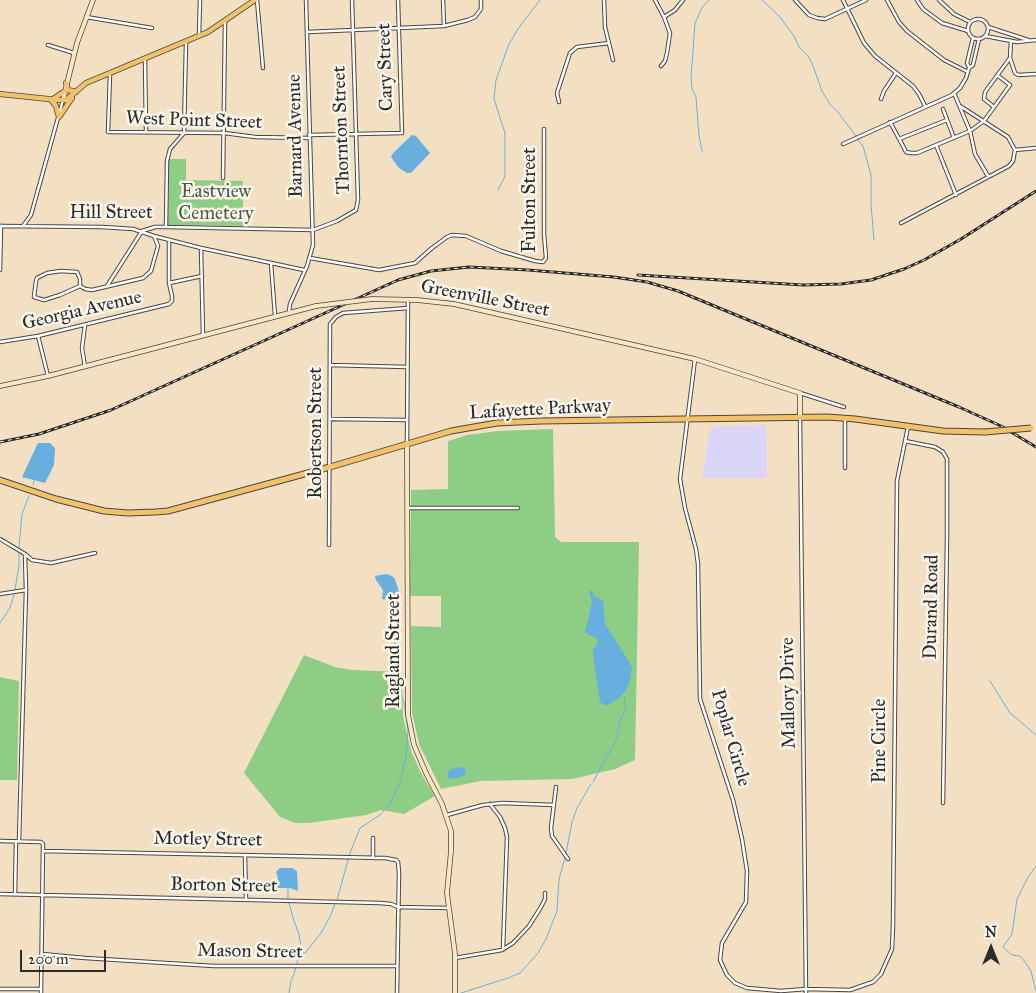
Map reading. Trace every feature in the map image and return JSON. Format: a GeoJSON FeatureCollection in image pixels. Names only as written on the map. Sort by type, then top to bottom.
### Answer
{"type":"FeatureCollection","features":[{"type":"Feature","properties":{"kind":"highway","name":"Lafayette Parkway"},"geometry":{"type":"LineString","coordinates":[[0,480],[56,499],[104,510],[128,513],[168,510],[330,467],[452,431],[497,423],[800,417],[845,418],[943,431],[985,432],[1033,427]]}},
{"type":"Feature","properties":{"kind":"main road"},"geometry":{"type":"LineString","coordinates":[[0,94],[66,100],[86,83],[199,37],[225,22],[256,0]]}},
{"type":"Feature","properties":{"kind":"main road"},"geometry":{"type":"LineString","coordinates":[[66,83],[68,90],[76,92]]}},
{"type":"Feature","properties":{"kind":"main road"},"geometry":{"type":"LineString","coordinates":[[51,100],[64,91]]}},
{"type":"Feature","properties":{"kind":"main road"},"geometry":{"type":"LineString","coordinates":[[58,117],[76,92]]}},
{"type":"Feature","properties":{"kind":"main road"},"geometry":{"type":"LineString","coordinates":[[51,100],[56,106],[58,117]]}},
{"type":"Feature","properties":{"kind":"street"},"geometry":{"type":"LineString","coordinates":[[24,226],[31,215],[74,53],[93,0]]}},
{"type":"Feature","properties":{"kind":"street"},"geometry":{"type":"LineString","coordinates":[[199,37],[200,0]]}},
{"type":"Feature","properties":{"kind":"street"},"geometry":{"type":"LineString","coordinates":[[245,0],[247,6]]}},
{"type":"Feature","properties":{"kind":"street"},"geometry":{"type":"LineString","coordinates":[[256,0],[263,68]]}},
{"type":"Feature","properties":{"kind":"street","name":"Barnard Avenue"},"geometry":{"type":"LineString","coordinates":[[289,312],[292,299],[310,258],[313,244],[306,0]]}},
{"type":"Feature","properties":{"kind":"street","name":"Thornton Street"},"geometry":{"type":"LineString","coordinates":[[313,230],[337,222],[356,210],[358,200],[352,0]]}},
{"type":"Feature","properties":{"kind":"street","name":"Cary Street"},"geometry":{"type":"LineString","coordinates":[[398,0],[402,133]]}},
{"type":"Feature","properties":{"kind":"street"},"geometry":{"type":"LineString","coordinates":[[443,0],[444,26]]}},
{"type":"Feature","properties":{"kind":"street"},"geometry":{"type":"LineString","coordinates":[[308,32],[444,26],[475,17],[480,9],[481,0]]}},
{"type":"Feature","properties":{"kind":"street"},"geometry":{"type":"LineString","coordinates":[[604,0],[605,27],[613,60]]}},
{"type":"Feature","properties":{"kind":"street"},"geometry":{"type":"LineString","coordinates":[[655,0],[670,33],[665,61],[661,66]]}},
{"type":"Feature","properties":{"kind":"street"},"geometry":{"type":"LineString","coordinates":[[664,17],[683,0]]}},
{"type":"Feature","properties":{"kind":"street"},"geometry":{"type":"LineString","coordinates":[[795,0],[809,15],[825,19],[866,0]]}},
{"type":"Feature","properties":{"kind":"street"},"geometry":{"type":"LineString","coordinates":[[843,0],[864,43],[875,56],[912,86],[919,94],[925,106]]}},
{"type":"Feature","properties":{"kind":"street"},"geometry":{"type":"LineString","coordinates":[[887,0],[899,22],[907,31],[944,60],[968,72]]}},
{"type":"Feature","properties":{"kind":"street"},"geometry":{"type":"LineString","coordinates":[[917,0],[924,9],[942,23],[968,31]]}},
{"type":"Feature","properties":{"kind":"street"},"geometry":{"type":"LineString","coordinates":[[939,0],[954,14],[970,22],[979,19],[985,22],[987,27],[985,36]]}},
{"type":"Feature","properties":{"kind":"street"},"geometry":{"type":"LineString","coordinates":[[86,17],[152,28]]}},
{"type":"Feature","properties":{"kind":"street"},"geometry":{"type":"LineString","coordinates":[[223,178],[225,22]]}},
{"type":"Feature","properties":{"kind":"street"},"geometry":{"type":"LineString","coordinates":[[843,144],[954,93],[960,88],[969,68],[967,63],[972,38],[968,31],[970,22]]}},
{"type":"Feature","properties":{"kind":"street"},"geometry":{"type":"LineString","coordinates":[[987,27],[1030,40]]}},
{"type":"Feature","properties":{"kind":"street"},"geometry":{"type":"LineString","coordinates":[[972,38],[979,39],[985,36],[1017,42],[1036,40]]}},
{"type":"Feature","properties":{"kind":"street"},"geometry":{"type":"LineString","coordinates":[[969,68],[974,65],[979,39]]}},
{"type":"Feature","properties":{"kind":"street"},"geometry":{"type":"LineString","coordinates":[[1011,41],[1010,58],[1015,73],[1018,75],[1036,74]]}},
{"type":"Feature","properties":{"kind":"street"},"geometry":{"type":"LineString","coordinates":[[166,227],[166,161],[170,149],[184,133],[186,42]]}},
{"type":"Feature","properties":{"kind":"street"},"geometry":{"type":"LineString","coordinates":[[559,102],[557,93],[570,53],[577,47],[609,43]]}},
{"type":"Feature","properties":{"kind":"street"},"geometry":{"type":"LineString","coordinates":[[48,45],[74,53]]}},
{"type":"Feature","properties":{"kind":"street"},"geometry":{"type":"LineString","coordinates":[[994,107],[984,100],[984,96],[1010,58]]}},
{"type":"Feature","properties":{"kind":"street"},"geometry":{"type":"LineString","coordinates":[[145,59],[146,132]]}},
{"type":"Feature","properties":{"kind":"street","name":"West Point Street"},"geometry":{"type":"LineString","coordinates":[[110,73],[108,132],[224,134],[255,137],[402,133]]}},
{"type":"Feature","properties":{"kind":"street"},"geometry":{"type":"LineString","coordinates":[[882,99],[884,91],[896,73]]}},
{"type":"Feature","properties":{"kind":"street"},"geometry":{"type":"LineString","coordinates":[[890,122],[906,152],[911,153],[917,153],[970,131],[984,121],[1010,85],[997,75]]}},
{"type":"Feature","properties":{"kind":"street"},"geometry":{"type":"LineString","coordinates":[[954,93],[970,131],[975,154],[988,176]]}},
{"type":"Feature","properties":{"kind":"street"},"geometry":{"type":"LineString","coordinates":[[901,223],[1009,166],[1013,161],[1015,150],[1008,137],[960,106]]}},
{"type":"Feature","properties":{"kind":"street"},"geometry":{"type":"LineString","coordinates":[[943,109],[954,138]]}},
{"type":"Feature","properties":{"kind":"street"},"geometry":{"type":"LineString","coordinates":[[899,139],[947,120]]}},
{"type":"Feature","properties":{"kind":"street","name":"Fulton Street"},"geometry":{"type":"LineString","coordinates":[[310,258],[379,270],[415,263],[432,248],[452,235],[466,236],[501,250],[543,262],[546,258],[544,234],[544,130]]}},
{"type":"Feature","properties":{"kind":"street"},"geometry":{"type":"LineString","coordinates":[[936,145],[956,195]]}},
{"type":"Feature","properties":{"kind":"street"},"geometry":{"type":"LineString","coordinates":[[1015,150],[1036,148]]}},
{"type":"Feature","properties":{"kind":"street"},"geometry":{"type":"LineString","coordinates":[[0,226],[0,270]]}},
{"type":"Feature","properties":{"kind":"street","name":"Hill Street"},"geometry":{"type":"LineString","coordinates":[[0,226],[109,227],[142,231],[155,227],[313,230]]}},
{"type":"Feature","properties":{"kind":"street"},"geometry":{"type":"LineString","coordinates":[[107,286],[142,231],[201,248],[304,270]]}},
{"type":"Feature","properties":{"kind":"street"},"geometry":{"type":"LineString","coordinates":[[154,236],[158,246]]}},
{"type":"Feature","properties":{"kind":"street"},"geometry":{"type":"LineString","coordinates":[[80,286],[92,290],[143,278],[149,274],[158,246],[167,239]]}},
{"type":"Feature","properties":{"kind":"street"},"geometry":{"type":"LineString","coordinates":[[167,239],[169,283],[202,276]]}},
{"type":"Feature","properties":{"kind":"street"},"geometry":{"type":"LineString","coordinates":[[201,248],[203,336]]}},
{"type":"Feature","properties":{"kind":"street"},"geometry":{"type":"LineString","coordinates":[[272,263],[275,316]]}},
{"type":"Feature","properties":{"kind":"street"},"geometry":{"type":"LineString","coordinates":[[74,271],[78,274],[80,286],[44,300],[34,297],[37,278],[47,273],[74,271]]}},
{"type":"Feature","properties":{"kind":"street","name":"Georgia Avenue"},"geometry":{"type":"LineString","coordinates":[[0,342],[38,336],[169,304],[172,301],[172,296],[169,283]]}},
{"type":"Feature","properties":{"kind":"street","name":"Greenville Street"},"geometry":{"type":"LineString","coordinates":[[0,386],[85,367],[316,306],[372,299],[408,299],[442,302],[475,308],[695,359],[844,407]]}},
{"type":"Feature","properties":{"kind":"street","name":"Ragland Street"},"geometry":{"type":"LineString","coordinates":[[408,299],[408,715],[414,744],[447,815],[451,832],[451,850],[447,876],[448,908],[455,958],[455,993]]}},
{"type":"Feature","properties":{"kind":"street","name":"Robertson Street"},"geometry":{"type":"LineString","coordinates":[[329,545],[331,419],[329,326],[332,321],[343,314],[408,308]]}},
{"type":"Feature","properties":{"kind":"street"},"geometry":{"type":"LineString","coordinates":[[85,325],[82,348],[85,367]]}},
{"type":"Feature","properties":{"kind":"street"},"geometry":{"type":"LineString","coordinates":[[38,336],[48,376]]}},
{"type":"Feature","properties":{"kind":"street","name":"Poplar Circle"},"geometry":{"type":"LineString","coordinates":[[695,359],[680,479],[684,508],[696,549],[698,564],[700,699],[733,800],[747,871],[746,902],[722,943],[721,964],[724,972],[732,980],[747,988],[806,991]]}},
{"type":"Feature","properties":{"kind":"street"},"geometry":{"type":"LineString","coordinates":[[330,365],[407,368]]}},
{"type":"Feature","properties":{"kind":"street","name":"Mallory Drive"},"geometry":{"type":"LineString","coordinates":[[800,393],[806,991]]}},
{"type":"Feature","properties":{"kind":"street"},"geometry":{"type":"LineString","coordinates":[[845,418],[845,468]]}},
{"type":"Feature","properties":{"kind":"street"},"geometry":{"type":"LineString","coordinates":[[331,419],[407,420]]}},
{"type":"Feature","properties":{"kind":"street","name":"Pine Circle"},"geometry":{"type":"LineString","coordinates":[[806,991],[850,990],[873,982],[881,974],[892,949],[897,485],[908,427]]}},
{"type":"Feature","properties":{"kind":"street","name":"Durand Road"},"geometry":{"type":"LineString","coordinates":[[905,441],[935,447],[947,459],[948,538],[943,803]]}},
{"type":"Feature","properties":{"kind":"street"},"geometry":{"type":"LineString","coordinates":[[408,508],[518,508]]}},
{"type":"Feature","properties":{"kind":"street"},"geometry":{"type":"LineString","coordinates":[[0,539],[32,560],[52,563],[95,552]]}},
{"type":"Feature","properties":{"kind":"street"},"geometry":{"type":"LineString","coordinates":[[15,894],[26,590],[25,554]]}},
{"type":"Feature","properties":{"kind":"street"},"geometry":{"type":"LineString","coordinates":[[0,594],[26,590]]}},
{"type":"Feature","properties":{"kind":"street"},"geometry":{"type":"LineString","coordinates":[[556,787],[551,828],[552,836],[568,859]]}},
{"type":"Feature","properties":{"kind":"street"},"geometry":{"type":"LineString","coordinates":[[447,815],[490,804],[554,805]]}},
{"type":"Feature","properties":{"kind":"street"},"geometry":{"type":"LineString","coordinates":[[490,804],[500,817],[507,837],[503,949]]}},
{"type":"Feature","properties":{"kind":"street"},"geometry":{"type":"LineString","coordinates":[[373,838],[373,858]]}},
{"type":"Feature","properties":{"kind":"street"},"geometry":{"type":"LineString","coordinates":[[0,841],[41,842],[43,844],[41,993]]}},
{"type":"Feature","properties":{"kind":"street","name":"Motley Street"},"geometry":{"type":"LineString","coordinates":[[43,851],[392,858],[398,862],[398,907]]}},
{"type":"Feature","properties":{"kind":"street"},"geometry":{"type":"LineString","coordinates":[[245,855],[246,900]]}},
{"type":"Feature","properties":{"kind":"street"},"geometry":{"type":"LineString","coordinates":[[455,958],[503,949],[513,943],[529,926],[545,899],[545,893]]}},
{"type":"Feature","properties":{"kind":"street","name":"Borton Street"},"geometry":{"type":"LineString","coordinates":[[0,894],[380,904],[398,907],[448,908]]}},
{"type":"Feature","properties":{"kind":"street"},"geometry":{"type":"LineString","coordinates":[[397,993],[398,907]]}},
{"type":"Feature","properties":{"kind":"street","name":"Mason Street"},"geometry":{"type":"LineString","coordinates":[[42,954],[214,966],[398,966]]}},
{"type":"Feature","properties":{"kind":"street"},"geometry":{"type":"LineString","coordinates":[[0,988],[40,989]]}},
{"type":"Feature","properties":{"kind":"shaded area"},"geometry":{"type":"Polygon","coordinates":[[[766,425],[767,478],[702,478],[710,427],[766,425]]]}},
{"type":"Feature","properties":{"kind":"green space","name":"Eastview Cemetery"},"geometry":{"type":"Polygon","coordinates":[[[169,159],[186,159],[186,180],[243,181],[243,226],[168,225],[169,159]]]}},
{"type":"Feature","properties":{"kind":"green space"},"geometry":{"type":"Polygon","coordinates":[[[553,429],[555,537],[561,542],[639,542],[635,760],[615,769],[572,779],[480,781],[441,789],[419,744],[412,712],[411,626],[441,627],[441,596],[410,596],[411,490],[448,489],[448,441],[467,435],[498,431],[553,429]]]}},
{"type":"Feature","properties":{"kind":"green space"},"geometry":{"type":"Polygon","coordinates":[[[304,655],[335,667],[352,670],[402,672],[403,717],[411,751],[422,775],[435,796],[404,814],[381,810],[366,815],[309,823],[295,823],[280,817],[244,773],[304,655]]]}},
{"type":"Feature","properties":{"kind":"green space"},"geometry":{"type":"Polygon","coordinates":[[[0,677],[19,681],[17,780],[0,780],[0,677]]]}},
{"type":"Feature","properties":{"kind":"water"},"geometry":{"type":"Polygon","coordinates":[[[412,135],[416,136],[430,153],[411,173],[407,173],[399,168],[391,157],[412,135]]]}},
{"type":"Feature","properties":{"kind":"water"},"geometry":{"type":"Polygon","coordinates":[[[38,443],[50,443],[55,448],[54,465],[45,483],[22,477],[38,443]]]}},
{"type":"Feature","properties":{"kind":"water"},"geometry":{"type":"Polygon","coordinates":[[[386,574],[395,579],[400,595],[397,601],[382,599],[383,590],[375,576],[386,574]]]}},
{"type":"Feature","properties":{"kind":"water"},"geometry":{"type":"Polygon","coordinates":[[[589,591],[592,591],[594,596],[603,600],[605,624],[632,668],[626,690],[619,698],[608,705],[600,702],[593,655],[593,649],[597,645],[598,640],[585,632],[592,602],[589,591]]]}},
{"type":"Feature","properties":{"kind":"water"},"geometry":{"type":"Polygon","coordinates":[[[463,767],[466,770],[465,775],[454,779],[448,778],[448,773],[451,769],[463,767]]]}},
{"type":"Feature","properties":{"kind":"water"},"geometry":{"type":"Polygon","coordinates":[[[280,868],[292,868],[297,871],[298,891],[290,888],[277,888],[278,878],[276,872],[280,868]]]}},
{"type":"Feature","properties":{"kind":"waterway"},"geometry":{"type":"LineString","coordinates":[[498,190],[505,176],[505,133],[494,99],[496,80],[509,44],[540,0]]}},
{"type":"Feature","properties":{"kind":"waterway"},"geometry":{"type":"LineString","coordinates":[[702,151],[696,97],[692,89],[691,78],[695,23],[703,6],[709,0]]}},
{"type":"Feature","properties":{"kind":"waterway"},"geometry":{"type":"LineString","coordinates":[[762,0],[780,17],[794,36],[799,47],[808,56],[822,91],[856,136]]}},
{"type":"Feature","properties":{"kind":"waterway"},"geometry":{"type":"LineString","coordinates":[[858,140],[863,146],[871,175],[874,240]]}},
{"type":"Feature","properties":{"kind":"waterway"},"geometry":{"type":"LineString","coordinates":[[33,485],[34,481]]}},
{"type":"Feature","properties":{"kind":"waterway"},"geometry":{"type":"LineString","coordinates":[[19,548],[22,514],[29,496]]}},
{"type":"Feature","properties":{"kind":"waterway"},"geometry":{"type":"LineString","coordinates":[[15,590],[19,553]]}},
{"type":"Feature","properties":{"kind":"waterway"},"geometry":{"type":"LineString","coordinates":[[0,623],[10,608],[14,595]]}},
{"type":"Feature","properties":{"kind":"waterway"},"geometry":{"type":"LineString","coordinates":[[337,900],[350,853],[360,828],[380,815],[390,804],[400,782],[406,757],[408,731],[396,667],[396,648],[390,601]]}},
{"type":"Feature","properties":{"kind":"waterway"},"geometry":{"type":"LineString","coordinates":[[990,681],[1010,713],[1036,735]]}},
{"type":"Feature","properties":{"kind":"waterway"},"geometry":{"type":"LineString","coordinates":[[593,782],[616,740],[620,721],[626,709],[624,696]]}},
{"type":"Feature","properties":{"kind":"waterway"},"geometry":{"type":"LineString","coordinates":[[566,853],[572,822],[577,808],[591,784]]}},
{"type":"Feature","properties":{"kind":"waterway"},"geometry":{"type":"LineString","coordinates":[[461,993],[520,973],[538,953],[546,939],[557,911],[559,879],[565,858]]}},
{"type":"Feature","properties":{"kind":"waterway"},"geometry":{"type":"LineString","coordinates":[[1036,866],[1017,899],[1012,934],[1003,947],[1012,955],[1020,956],[1025,962],[1031,971],[1036,991]]}},
{"type":"Feature","properties":{"kind":"waterway"},"geometry":{"type":"LineString","coordinates":[[288,888],[288,899]]}},
{"type":"Feature","properties":{"kind":"waterway"},"geometry":{"type":"LineString","coordinates":[[289,903],[299,934],[301,948],[289,993]]}},
{"type":"Feature","properties":{"kind":"waterway"},"geometry":{"type":"LineString","coordinates":[[300,956],[306,952],[321,933],[335,904]]}},
{"type":"Feature","properties":{"kind":"railway"},"geometry":{"type":"LineString","coordinates":[[638,275],[803,285],[841,284],[871,280],[924,260],[961,239],[1036,191]]}},
{"type":"Feature","properties":{"kind":"railway"},"geometry":{"type":"LineString","coordinates":[[0,442],[39,434],[111,410],[398,280],[431,271],[469,267],[614,277],[647,282],[678,291],[959,407],[1001,426],[1036,447]]}}]}
